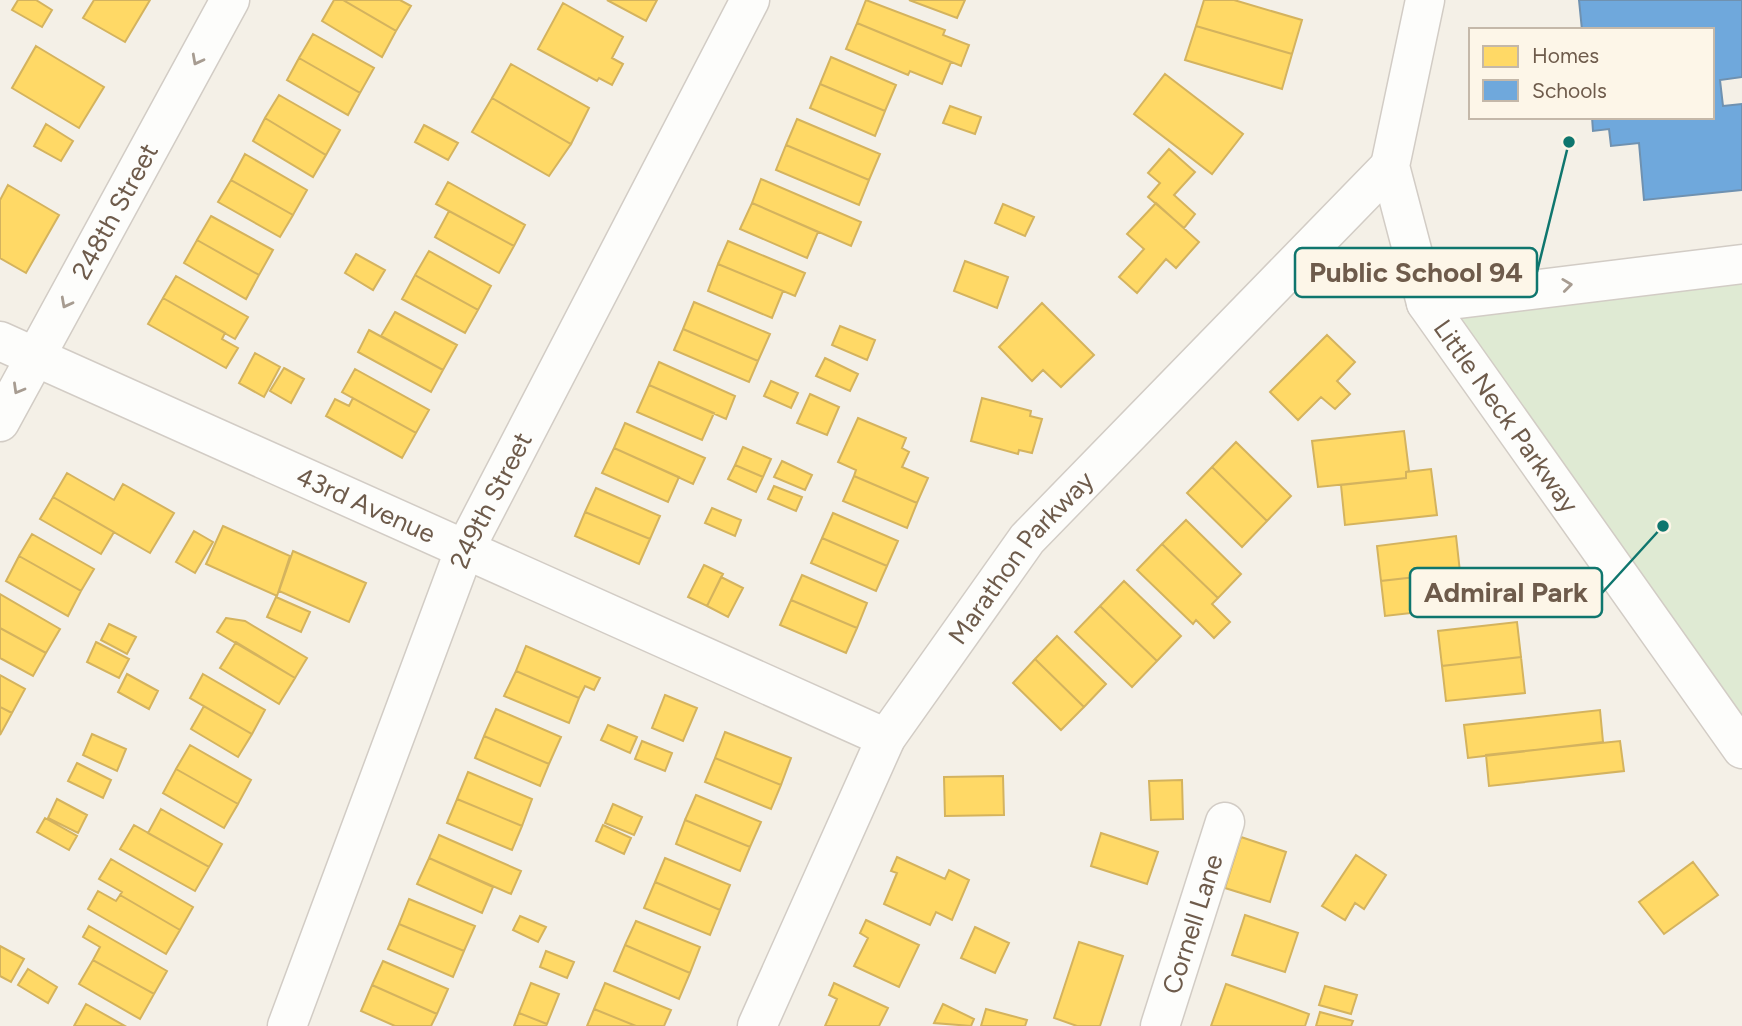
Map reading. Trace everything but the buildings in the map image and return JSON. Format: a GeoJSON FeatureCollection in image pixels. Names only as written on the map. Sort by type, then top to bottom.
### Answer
{"type":"FeatureCollection","features":[{"type":"Feature","properties":{"kind":"street","name":"248th Street"},"geometry":{"type":"LineString","coordinates":[[0,422],[230,0]]}},
{"type":"Feature","properties":{"kind":"street","name":"249th Street"},"geometry":{"type":"LineString","coordinates":[[287,1026],[464,551],[750,0]]}},
{"type":"Feature","properties":{"kind":"street","name":"Little Neck Parkway"},"geometry":{"type":"LineString","coordinates":[[1425,0],[1390,166],[1426,303],[1742,749]]}},
{"type":"Feature","properties":{"kind":"street","name":"Marathon Parkway"},"geometry":{"type":"LineString","coordinates":[[757,1026],[886,738],[1027,539],[1390,166]]}},
{"type":"Feature","properties":{"kind":"street"},"geometry":{"type":"LineString","coordinates":[[1426,303],[1742,264]]}},
{"type":"Feature","properties":{"kind":"street","name":"43rd Avenue"},"geometry":{"type":"LineString","coordinates":[[0,341],[886,738]]}},
{"type":"Feature","properties":{"kind":"street","name":"Cornell Lane"},"geometry":{"type":"LineString","coordinates":[[1160,1026],[1225,822]]}},
{"type":"Feature","properties":{"kind":"green space"},"geometry":{"type":"Polygon","coordinates":[[[1742,264],[1742,749],[1426,303],[1742,264]]]}},
{"type":"Feature","properties":{"kind":"place","name":"Public School 94"},"geometry":{"type":"Point","coordinates":[1569,142]}},
{"type":"Feature","properties":{"kind":"place","name":"Admiral Park"},"geometry":{"type":"Point","coordinates":[1663,526]}}]}
